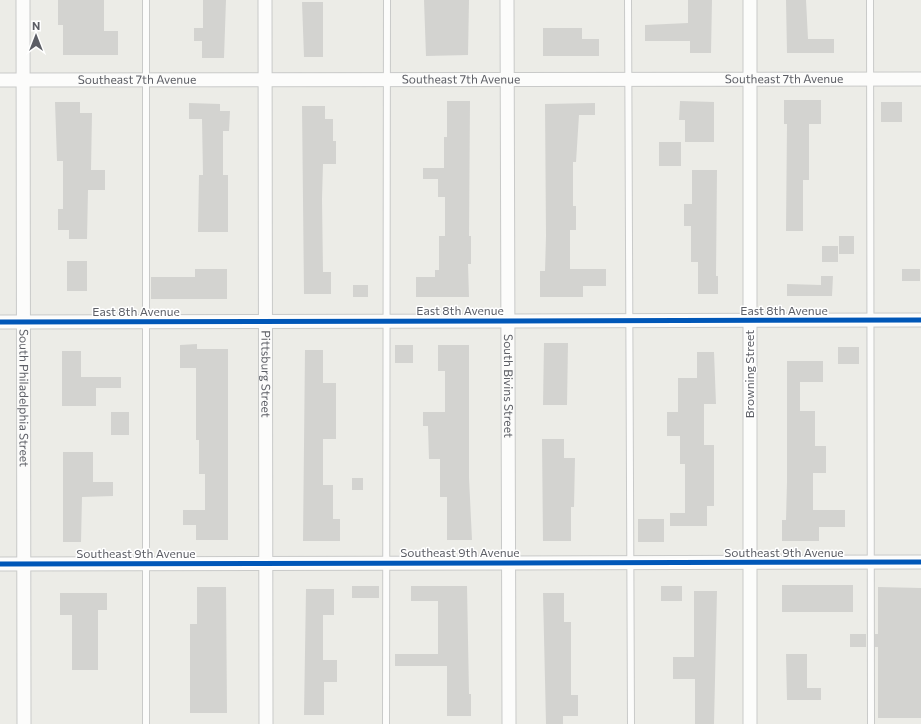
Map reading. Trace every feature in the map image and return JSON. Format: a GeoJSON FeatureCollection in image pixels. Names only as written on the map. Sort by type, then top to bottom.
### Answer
{"type":"FeatureCollection","features":[{"type":"Feature","properties":{"kind":"street","name":"South Philadelphia Street"},"geometry":{"type":"LineString","coordinates":[[23,0],[24,724]]}},
{"type":"Feature","properties":{"kind":"street","name":"Pittsburg Street"},"geometry":{"type":"LineString","coordinates":[[265,0],[266,724]]}},
{"type":"Feature","properties":{"kind":"street","name":"South Bivins Street"},"geometry":{"type":"LineString","coordinates":[[507,0],[510,724]]}},
{"type":"Feature","properties":{"kind":"street","name":"Browning Street"},"geometry":{"type":"LineString","coordinates":[[750,0],[750,724]]}},
{"type":"Feature","properties":{"kind":"street","name":"Southeast 7th Avenue"},"geometry":{"type":"LineString","coordinates":[[0,80],[921,79]]}},
{"type":"Feature","properties":{"kind":"street","name":"East 8th Avenue"},"geometry":{"type":"LineString","coordinates":[[0,322],[921,320]]}},
{"type":"Feature","properties":{"kind":"street","name":"Southeast 9th Avenue"},"geometry":{"type":"LineString","coordinates":[[0,564],[921,562]]}},
{"type":"Feature","properties":{"kind":"lane"},"geometry":{"type":"LineString","coordinates":[[146,0],[146,724]]}},
{"type":"Feature","properties":{"kind":"lane"},"geometry":{"type":"LineString","coordinates":[[386,724],[387,0]]}},
{"type":"Feature","properties":{"kind":"lane"},"geometry":{"type":"LineString","coordinates":[[628,0],[631,724]]}},
{"type":"Feature","properties":{"kind":"lane"},"geometry":{"type":"LineString","coordinates":[[870,0],[872,320],[871,724]]}},
{"type":"Feature","properties":{"kind":"building"},"geometry":{"type":"Polygon","coordinates":[[[58,0],[104,0],[104,31],[118,31],[118,55],[63,55],[63,25],[58,25],[58,0]]]}},
{"type":"Feature","properties":{"kind":"building"},"geometry":{"type":"Polygon","coordinates":[[[203,0],[226,0],[224,58],[202,58],[202,41],[194,41],[194,28],[203,28],[203,0]]]}},
{"type":"Feature","properties":{"kind":"building"},"geometry":{"type":"Polygon","coordinates":[[[424,0],[469,0],[468,55],[426,56],[424,0]]]}},
{"type":"Feature","properties":{"kind":"building"},"geometry":{"type":"Polygon","coordinates":[[[688,0],[712,0],[711,53],[690,53],[690,41],[645,41],[645,25],[688,23],[688,0]]]}},
{"type":"Feature","properties":{"kind":"building"},"geometry":{"type":"Polygon","coordinates":[[[786,0],[806,0],[808,39],[834,39],[834,53],[787,53],[786,0]]]}},
{"type":"Feature","properties":{"kind":"building"},"geometry":{"type":"Polygon","coordinates":[[[302,2],[323,2],[323,57],[304,57],[302,2]]]}},
{"type":"Feature","properties":{"kind":"building"},"geometry":{"type":"Polygon","coordinates":[[[543,28],[582,28],[582,39],[599,39],[599,56],[543,56],[543,28]]]}},
{"type":"Feature","properties":{"kind":"building"},"geometry":{"type":"Polygon","coordinates":[[[784,100],[821,100],[821,124],[809,124],[809,180],[803,180],[803,231],[786,231],[787,124],[784,124],[784,100]]]}},
{"type":"Feature","properties":{"kind":"building"},"geometry":{"type":"Polygon","coordinates":[[[447,101],[470,101],[469,236],[471,236],[471,264],[468,264],[469,297],[416,297],[416,277],[435,277],[435,270],[439,270],[439,236],[445,236],[445,197],[438,197],[438,179],[423,179],[423,168],[444,168],[444,137],[447,137],[447,101]]]}},
{"type":"Feature","properties":{"kind":"building"},"geometry":{"type":"Polygon","coordinates":[[[680,101],[714,102],[714,142],[685,142],[685,120],[679,120],[680,101]]]}},
{"type":"Feature","properties":{"kind":"building"},"geometry":{"type":"Polygon","coordinates":[[[55,102],[80,102],[80,113],[92,113],[91,170],[105,170],[105,190],[88,190],[87,239],[69,239],[69,230],[58,230],[58,209],[63,209],[63,161],[57,161],[55,102]]]}},
{"type":"Feature","properties":{"kind":"building"},"geometry":{"type":"Polygon","coordinates":[[[881,102],[902,102],[902,122],[881,122],[881,102]]]}},
{"type":"Feature","properties":{"kind":"building"},"geometry":{"type":"Polygon","coordinates":[[[189,103],[220,104],[220,111],[230,111],[229,131],[223,131],[223,175],[228,175],[228,232],[198,232],[199,175],[203,175],[202,119],[189,119],[189,103]]]}},
{"type":"Feature","properties":{"kind":"building"},"geometry":{"type":"Polygon","coordinates":[[[595,103],[595,115],[579,115],[576,162],[573,162],[573,206],[576,206],[576,230],[570,230],[570,269],[606,269],[606,286],[583,286],[583,297],[540,297],[540,271],[545,271],[546,236],[545,104],[595,103]]]}},
{"type":"Feature","properties":{"kind":"building"},"geometry":{"type":"Polygon","coordinates":[[[302,106],[325,106],[325,119],[333,119],[333,141],[336,141],[336,164],[323,164],[322,199],[323,272],[331,272],[331,294],[304,294],[302,106]]]}},
{"type":"Feature","properties":{"kind":"building"},"geometry":{"type":"Polygon","coordinates":[[[659,142],[681,142],[681,166],[659,166],[659,142]]]}},
{"type":"Feature","properties":{"kind":"building"},"geometry":{"type":"Polygon","coordinates":[[[692,170],[717,170],[716,276],[718,276],[718,294],[698,294],[698,262],[691,262],[691,226],[684,226],[684,204],[692,204],[692,170]]]}},
{"type":"Feature","properties":{"kind":"building"},"geometry":{"type":"Polygon","coordinates":[[[839,236],[854,236],[854,254],[839,254],[839,236]]]}},
{"type":"Feature","properties":{"kind":"building"},"geometry":{"type":"Polygon","coordinates":[[[822,246],[838,246],[838,262],[822,262],[822,246]]]}},
{"type":"Feature","properties":{"kind":"building"},"geometry":{"type":"Polygon","coordinates":[[[67,261],[87,261],[87,291],[67,291],[67,261]]]}},
{"type":"Feature","properties":{"kind":"building"},"geometry":{"type":"Polygon","coordinates":[[[195,269],[227,269],[227,299],[151,299],[151,277],[195,277],[195,269]]]}},
{"type":"Feature","properties":{"kind":"building"},"geometry":{"type":"Polygon","coordinates":[[[902,269],[920,269],[920,281],[902,281],[902,269]]]}},
{"type":"Feature","properties":{"kind":"building"},"geometry":{"type":"Polygon","coordinates":[[[821,276],[833,276],[832,296],[787,296],[787,284],[821,285],[821,276]]]}},
{"type":"Feature","properties":{"kind":"building"},"geometry":{"type":"Polygon","coordinates":[[[353,285],[368,285],[368,297],[353,297],[353,285]]]}},
{"type":"Feature","properties":{"kind":"building"},"geometry":{"type":"Polygon","coordinates":[[[544,343],[568,343],[567,405],[543,405],[544,343]]]}},
{"type":"Feature","properties":{"kind":"building"},"geometry":{"type":"Polygon","coordinates":[[[197,344],[197,349],[228,349],[228,540],[196,540],[196,525],[183,525],[183,510],[205,510],[205,474],[199,474],[199,440],[196,440],[196,368],[180,368],[180,345],[197,344]]]}},
{"type":"Feature","properties":{"kind":"building"},"geometry":{"type":"Polygon","coordinates":[[[395,345],[413,345],[413,363],[395,363],[395,345]]]}},
{"type":"Feature","properties":{"kind":"building"},"geometry":{"type":"Polygon","coordinates":[[[438,345],[469,345],[469,478],[472,540],[447,540],[447,497],[440,497],[440,459],[429,459],[428,426],[423,426],[423,412],[445,412],[445,371],[438,371],[438,345]]]}},
{"type":"Feature","properties":{"kind":"building"},"geometry":{"type":"Polygon","coordinates":[[[838,347],[859,347],[859,364],[838,364],[838,347]]]}},
{"type":"Feature","properties":{"kind":"building"},"geometry":{"type":"Polygon","coordinates":[[[305,350],[323,350],[323,383],[336,383],[336,439],[323,439],[323,485],[333,485],[333,519],[340,519],[340,541],[303,541],[305,350]]]}},
{"type":"Feature","properties":{"kind":"building"},"geometry":{"type":"Polygon","coordinates":[[[62,351],[81,351],[81,377],[121,377],[121,388],[96,388],[96,406],[62,406],[62,351]]]}},
{"type":"Feature","properties":{"kind":"building"},"geometry":{"type":"Polygon","coordinates":[[[697,352],[714,352],[716,404],[704,404],[704,445],[714,445],[714,506],[707,506],[707,526],[670,526],[670,513],[685,513],[685,464],[680,464],[680,436],[667,436],[667,412],[678,412],[678,378],[697,378],[697,352]]]}},
{"type":"Feature","properties":{"kind":"building"},"geometry":{"type":"Polygon","coordinates":[[[787,361],[823,361],[823,382],[800,382],[800,411],[815,411],[815,446],[826,446],[826,473],[813,473],[813,510],[845,510],[845,527],[819,527],[819,541],[782,541],[782,520],[786,520],[787,361]]]}},
{"type":"Feature","properties":{"kind":"building"},"geometry":{"type":"Polygon","coordinates":[[[111,412],[129,412],[129,435],[111,435],[111,412]]]}},
{"type":"Feature","properties":{"kind":"building"},"geometry":{"type":"Polygon","coordinates":[[[542,439],[564,439],[564,458],[575,458],[574,507],[571,507],[571,541],[543,541],[542,439]]]}},
{"type":"Feature","properties":{"kind":"building"},"geometry":{"type":"Polygon","coordinates":[[[63,452],[93,452],[93,482],[113,482],[113,496],[82,497],[81,542],[63,542],[63,452]]]}},
{"type":"Feature","properties":{"kind":"building"},"geometry":{"type":"Polygon","coordinates":[[[352,478],[363,478],[363,490],[352,490],[352,478]]]}},
{"type":"Feature","properties":{"kind":"building"},"geometry":{"type":"Polygon","coordinates":[[[638,519],[664,519],[664,542],[638,542],[638,519]]]}},
{"type":"Feature","properties":{"kind":"building"},"geometry":{"type":"Polygon","coordinates":[[[782,585],[853,585],[853,612],[782,612],[782,585]]]}},
{"type":"Feature","properties":{"kind":"building"},"geometry":{"type":"Polygon","coordinates":[[[352,586],[379,586],[379,598],[352,598],[352,586]]]}},
{"type":"Feature","properties":{"kind":"building"},"geometry":{"type":"Polygon","coordinates":[[[411,586],[467,586],[469,694],[471,694],[471,716],[447,716],[447,666],[395,666],[395,654],[438,654],[438,601],[411,601],[411,586]]]}},
{"type":"Feature","properties":{"kind":"building"},"geometry":{"type":"Polygon","coordinates":[[[661,586],[682,586],[682,601],[661,601],[661,586]]]}},
{"type":"Feature","properties":{"kind":"building"},"geometry":{"type":"Polygon","coordinates":[[[197,587],[226,587],[227,713],[190,713],[190,624],[197,624],[197,587]]]}},
{"type":"Feature","properties":{"kind":"building"},"geometry":{"type":"Polygon","coordinates":[[[878,587],[921,588],[921,718],[878,718],[878,647],[875,647],[875,634],[878,634],[878,587]]]}},
{"type":"Feature","properties":{"kind":"building"},"geometry":{"type":"Polygon","coordinates":[[[306,589],[334,589],[334,615],[323,615],[323,660],[337,660],[337,682],[324,682],[324,715],[304,715],[306,589]]]}},
{"type":"Feature","properties":{"kind":"building"},"geometry":{"type":"Polygon","coordinates":[[[694,591],[717,591],[714,724],[695,724],[695,679],[673,679],[673,657],[694,657],[694,591]]]}},
{"type":"Feature","properties":{"kind":"building"},"geometry":{"type":"Polygon","coordinates":[[[60,593],[107,593],[107,610],[98,610],[98,670],[72,670],[72,615],[60,615],[60,593]]]}},
{"type":"Feature","properties":{"kind":"building"},"geometry":{"type":"Polygon","coordinates":[[[543,593],[564,593],[564,622],[571,622],[571,695],[578,695],[578,716],[563,716],[563,724],[546,724],[543,593]]]}},
{"type":"Feature","properties":{"kind":"building"},"geometry":{"type":"Polygon","coordinates":[[[850,634],[866,634],[866,647],[850,647],[850,634]]]}},
{"type":"Feature","properties":{"kind":"building"},"geometry":{"type":"Polygon","coordinates":[[[786,654],[807,654],[807,688],[821,688],[821,700],[787,700],[786,654]]]}},
{"type":"Feature","properties":{"kind":"cycle path"},"geometry":{"type":"LineString","coordinates":[[0,322],[921,320]]}},
{"type":"Feature","properties":{"kind":"cycle path"},"geometry":{"type":"LineString","coordinates":[[0,564],[921,562]]}}]}
